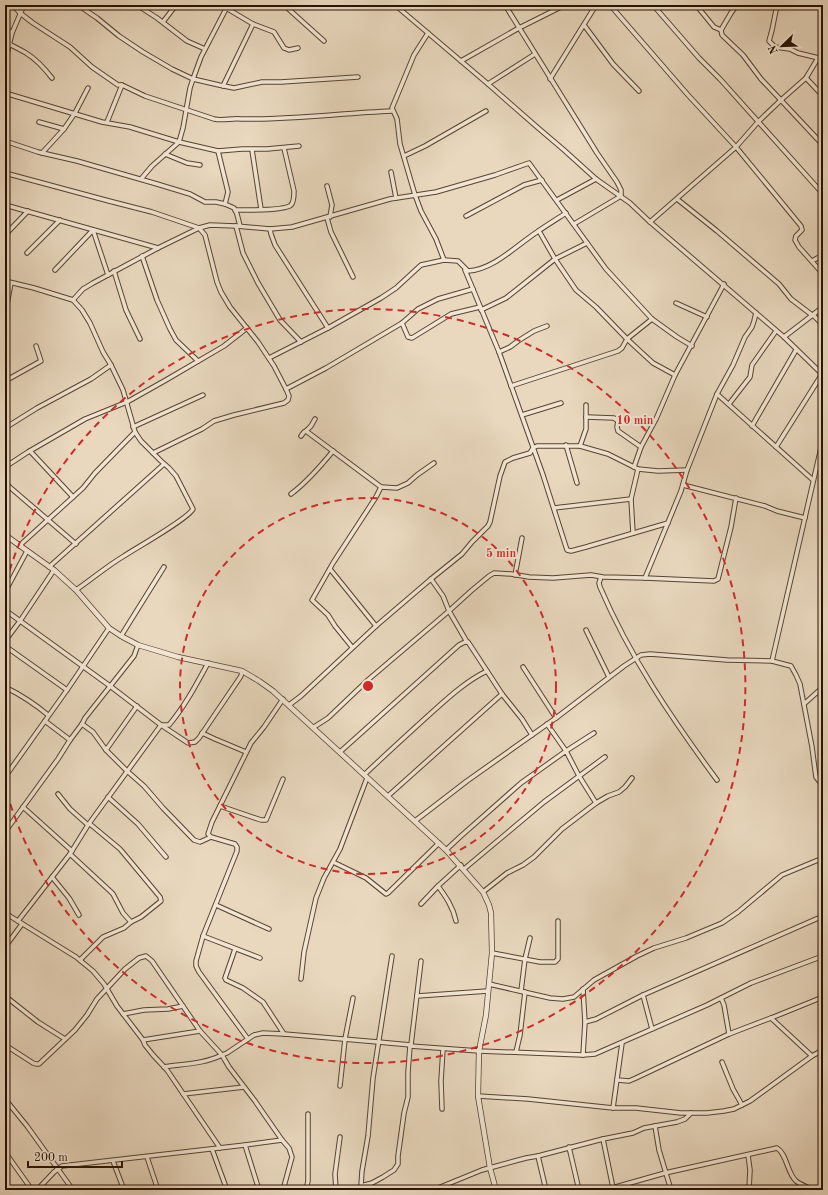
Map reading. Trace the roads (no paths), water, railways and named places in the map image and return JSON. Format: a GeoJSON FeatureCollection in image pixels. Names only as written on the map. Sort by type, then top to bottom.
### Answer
{"type":"FeatureCollection","features":[{"type":"Feature","properties":{"kind":"street"},"geometry":{"type":"LineString","coordinates":[[13,5],[20,13],[33,23],[70,48],[92,67],[118,85],[122,85],[145,96],[202,116],[221,120],[235,118],[260,119],[392,111]]}},
{"type":"Feature","properties":{"kind":"street"},"geometry":{"type":"LineString","coordinates":[[5,62],[12,33],[24,5]]}},
{"type":"Feature","properties":{"kind":"street"},"geometry":{"type":"LineString","coordinates":[[78,5],[143,52],[193,79],[234,88],[262,82],[358,77]]}},
{"type":"Feature","properties":{"kind":"street"},"geometry":{"type":"LineString","coordinates":[[137,5],[187,41],[205,49]]}},
{"type":"Feature","properties":{"kind":"street"},"geometry":{"type":"LineString","coordinates":[[162,22],[176,5]]}},
{"type":"Feature","properties":{"kind":"street"},"geometry":{"type":"LineString","coordinates":[[284,5],[324,41]]}},
{"type":"Feature","properties":{"kind":"street"},"geometry":{"type":"LineString","coordinates":[[395,5],[596,179],[636,208],[650,222],[724,284],[784,337],[822,374],[776,447]]}},
{"type":"Feature","properties":{"kind":"street"},"geometry":{"type":"LineString","coordinates":[[505,5],[550,79],[617,182],[621,190],[621,196]]}},
{"type":"Feature","properties":{"kind":"street"},"geometry":{"type":"LineString","coordinates":[[461,61],[519,28],[565,5]]}},
{"type":"Feature","properties":{"kind":"street"},"geometry":{"type":"LineString","coordinates":[[550,79],[596,5]]}},
{"type":"Feature","properties":{"kind":"street"},"geometry":{"type":"LineString","coordinates":[[610,5],[688,95],[736,147],[802,228],[795,240],[799,247],[823,274]]}},
{"type":"Feature","properties":{"kind":"street"},"geometry":{"type":"LineString","coordinates":[[653,5],[699,58],[720,78],[823,194]]}},
{"type":"Feature","properties":{"kind":"street"},"geometry":{"type":"LineString","coordinates":[[737,5],[721,30],[722,35],[743,55],[761,79],[823,145]]}},
{"type":"Feature","properties":{"kind":"street"},"geometry":{"type":"LineString","coordinates":[[777,5],[769,41],[770,44],[775,47],[790,49],[798,53],[823,59]]}},
{"type":"Feature","properties":{"kind":"street"},"geometry":{"type":"LineString","coordinates":[[141,179],[152,166],[179,142],[193,79],[205,49],[226,6],[253,24],[274,32],[284,48],[289,50],[298,48]]}},
{"type":"Feature","properties":{"kind":"street"},"geometry":{"type":"LineString","coordinates":[[698,6],[714,27],[721,30]]}},
{"type":"Feature","properties":{"kind":"street"},"geometry":{"type":"LineString","coordinates":[[223,86],[253,24]]}},
{"type":"Feature","properties":{"kind":"street"},"geometry":{"type":"LineString","coordinates":[[584,25],[613,64],[639,91]]}},
{"type":"Feature","properties":{"kind":"street"},"geometry":{"type":"LineString","coordinates":[[5,29],[12,33]]}},
{"type":"Feature","properties":{"kind":"street"},"geometry":{"type":"LineString","coordinates":[[428,33],[414,55],[393,105],[392,111],[397,119],[400,144],[415,195],[436,239],[444,260]]}},
{"type":"Feature","properties":{"kind":"street"},"geometry":{"type":"LineString","coordinates":[[9,44],[27,53],[44,68],[52,78]]}},
{"type":"Feature","properties":{"kind":"street"},"geometry":{"type":"LineString","coordinates":[[488,84],[535,54]]}},
{"type":"Feature","properties":{"kind":"street"},"geometry":{"type":"LineString","coordinates":[[650,222],[736,147],[758,122],[806,78],[818,58]]}},
{"type":"Feature","properties":{"kind":"street"},"geometry":{"type":"LineString","coordinates":[[806,78],[823,96]]}},
{"type":"Feature","properties":{"kind":"street"},"geometry":{"type":"LineString","coordinates":[[107,122],[122,85]]}},
{"type":"Feature","properties":{"kind":"street"},"geometry":{"type":"LineString","coordinates":[[42,153],[64,129],[75,114],[88,88]]}},
{"type":"Feature","properties":{"kind":"street"},"geometry":{"type":"LineString","coordinates":[[5,93],[75,114],[218,151],[299,146]]}},
{"type":"Feature","properties":{"kind":"street"},"geometry":{"type":"LineString","coordinates":[[404,156],[425,146],[486,111]]}},
{"type":"Feature","properties":{"kind":"street"},"geometry":{"type":"LineString","coordinates":[[39,122],[64,129]]}},
{"type":"Feature","properties":{"kind":"street"},"geometry":{"type":"LineString","coordinates":[[5,141],[42,153],[141,179],[190,194],[205,202],[219,202],[234,208],[235,210],[278,209],[289,207],[292,204],[294,191],[284,148]]}},
{"type":"Feature","properties":{"kind":"street"},"geometry":{"type":"LineString","coordinates":[[252,150],[261,209]]}},
{"type":"Feature","properties":{"kind":"street"},"geometry":{"type":"LineString","coordinates":[[218,151],[228,192],[225,204]]}},
{"type":"Feature","properties":{"kind":"street"},"geometry":{"type":"LineString","coordinates":[[166,154],[200,165]]}},
{"type":"Feature","properties":{"kind":"street"},"geometry":{"type":"LineString","coordinates":[[73,300],[83,289],[114,271],[199,228],[210,225],[270,229],[292,227],[396,198],[436,192],[495,175],[527,163],[531,164],[606,269],[652,318],[677,337],[692,346]]}},
{"type":"Feature","properties":{"kind":"street"},"geometry":{"type":"LineString","coordinates":[[391,172],[396,198]]}},
{"type":"Feature","properties":{"kind":"street"},"geometry":{"type":"LineString","coordinates":[[5,173],[123,204],[199,228],[205,235],[221,292],[230,307],[269,358],[289,396],[288,400],[284,403],[214,421],[202,429],[153,453]]}},
{"type":"Feature","properties":{"kind":"street"},"geometry":{"type":"LineString","coordinates":[[557,200],[596,179]]}},
{"type":"Feature","properties":{"kind":"street"},"geometry":{"type":"LineString","coordinates":[[466,216],[524,185],[542,180]]}},
{"type":"Feature","properties":{"kind":"street"},"geometry":{"type":"LineString","coordinates":[[327,186],[332,205],[329,217],[334,238],[352,277]]}},
{"type":"Feature","properties":{"kind":"street"},"geometry":{"type":"LineString","coordinates":[[574,224],[621,196]]}},
{"type":"Feature","properties":{"kind":"street"},"geometry":{"type":"LineString","coordinates":[[677,199],[779,284],[791,299],[813,315],[823,325]]}},
{"type":"Feature","properties":{"kind":"street"},"geometry":{"type":"LineString","coordinates":[[5,205],[158,248]]}},
{"type":"Feature","properties":{"kind":"street"},"geometry":{"type":"LineString","coordinates":[[235,210],[243,253],[258,283],[280,320],[301,342]]}},
{"type":"Feature","properties":{"kind":"street"},"geometry":{"type":"LineString","coordinates":[[5,235],[28,211]]}},
{"type":"Feature","properties":{"kind":"street"},"geometry":{"type":"LineString","coordinates":[[465,270],[472,270],[486,266],[496,261],[566,213]]}},
{"type":"Feature","properties":{"kind":"street"},"geometry":{"type":"LineString","coordinates":[[27,253],[60,220]]}},
{"type":"Feature","properties":{"kind":"street"},"geometry":{"type":"LineString","coordinates":[[270,229],[275,245],[328,328]]}},
{"type":"Feature","properties":{"kind":"street"},"geometry":{"type":"LineString","coordinates":[[55,270],[93,230]]}},
{"type":"Feature","properties":{"kind":"street"},"geometry":{"type":"LineString","coordinates":[[93,230],[108,275]]}},
{"type":"Feature","properties":{"kind":"street"},"geometry":{"type":"LineString","coordinates":[[539,231],[576,290],[596,307],[627,339],[653,362],[675,375]]}},
{"type":"Feature","properties":{"kind":"street"},"geometry":{"type":"LineString","coordinates":[[402,323],[408,336],[412,338],[451,314],[480,308],[506,298],[555,258],[587,243]]}},
{"type":"Feature","properties":{"kind":"street"},"geometry":{"type":"LineString","coordinates":[[812,261],[823,255]]}},
{"type":"Feature","properties":{"kind":"street"},"geometry":{"type":"LineString","coordinates":[[142,256],[157,300],[170,330],[176,340],[198,361]]}},
{"type":"Feature","properties":{"kind":"street"},"geometry":{"type":"LineString","coordinates":[[269,358],[328,328],[381,298],[396,288],[421,265],[444,260],[458,261],[465,270],[499,352],[568,551],[668,523]]}},
{"type":"Feature","properties":{"kind":"street"},"geometry":{"type":"LineString","coordinates":[[114,271],[126,310],[140,339]]}},
{"type":"Feature","properties":{"kind":"street"},"geometry":{"type":"LineString","coordinates":[[5,281],[73,300],[82,310],[123,390],[135,432],[176,476],[193,509],[181,520],[122,556],[76,590]]}},
{"type":"Feature","properties":{"kind":"street"},"geometry":{"type":"LineString","coordinates":[[5,315],[11,283]]}},
{"type":"Feature","properties":{"kind":"street"},"geometry":{"type":"LineString","coordinates":[[633,533],[631,500],[641,447],[656,419],[675,375],[692,346],[724,284]]}},
{"type":"Feature","properties":{"kind":"street"},"geometry":{"type":"LineString","coordinates":[[286,389],[326,368],[402,323],[418,309],[438,299],[473,289]]}},
{"type":"Feature","properties":{"kind":"street"},"geometry":{"type":"LineString","coordinates":[[676,303],[707,317]]}},
{"type":"Feature","properties":{"kind":"street"},"geometry":{"type":"LineString","coordinates":[[784,337],[823,307]]}},
{"type":"Feature","properties":{"kind":"street"},"geometry":{"type":"LineString","coordinates":[[645,578],[683,485],[717,394],[733,365],[745,337],[752,327],[756,313]]}},
{"type":"Feature","properties":{"kind":"street"},"geometry":{"type":"LineString","coordinates":[[511,386],[618,351],[622,348],[627,339],[652,318]]}},
{"type":"Feature","properties":{"kind":"street"},"geometry":{"type":"LineString","coordinates":[[499,352],[510,347],[534,331],[547,326]]}},
{"type":"Feature","properties":{"kind":"street"},"geometry":{"type":"LineString","coordinates":[[5,467],[85,419],[127,402],[224,346],[247,328]]}},
{"type":"Feature","properties":{"kind":"street"},"geometry":{"type":"LineString","coordinates":[[729,404],[750,377],[752,365],[776,331]]}},
{"type":"Feature","properties":{"kind":"street"},"geometry":{"type":"LineString","coordinates":[[5,381],[40,361],[36,346]]}},
{"type":"Feature","properties":{"kind":"street"},"geometry":{"type":"LineString","coordinates":[[752,426],[796,350]]}},
{"type":"Feature","properties":{"kind":"street"},"geometry":{"type":"LineString","coordinates":[[5,428],[37,408],[91,379],[111,365]]}},
{"type":"Feature","properties":{"kind":"street"},"geometry":{"type":"LineString","coordinates":[[717,394],[813,480]]}},
{"type":"Feature","properties":{"kind":"street"},"geometry":{"type":"LineString","coordinates":[[133,427],[203,395]]}},
{"type":"Feature","properties":{"kind":"street"},"geometry":{"type":"LineString","coordinates":[[522,415],[561,403]]}},
{"type":"Feature","properties":{"kind":"street"},"geometry":{"type":"LineString","coordinates":[[580,446],[586,429],[586,405]]}},
{"type":"Feature","properties":{"kind":"street"},"geometry":{"type":"LineString","coordinates":[[586,417],[616,419],[618,421],[618,431],[641,447]]}},
{"type":"Feature","properties":{"kind":"street"},"geometry":{"type":"LineString","coordinates":[[301,436],[311,426],[315,419]]}},
{"type":"Feature","properties":{"kind":"street"},"geometry":{"type":"LineString","coordinates":[[306,431],[380,487],[397,488],[408,483],[434,463]]}},
{"type":"Feature","properties":{"kind":"street"},"geometry":{"type":"LineString","coordinates":[[20,546],[84,488],[95,473],[135,432]]}},
{"type":"Feature","properties":{"kind":"street"},"geometry":{"type":"LineString","coordinates":[[772,661],[823,439]]}},
{"type":"Feature","properties":{"kind":"street"},"geometry":{"type":"LineString","coordinates":[[289,705],[301,696],[376,626],[462,554],[488,526],[500,476],[505,462],[530,453],[533,448],[538,446],[566,445],[580,446],[608,454],[636,468],[658,471],[688,470]]}},
{"type":"Feature","properties":{"kind":"street"},"geometry":{"type":"LineString","coordinates":[[566,445],[577,483]]}},
{"type":"Feature","properties":{"kind":"street"},"geometry":{"type":"LineString","coordinates":[[30,451],[73,498]]}},
{"type":"Feature","properties":{"kind":"street"},"geometry":{"type":"LineString","coordinates":[[291,494],[301,487],[332,451]]}},
{"type":"Feature","properties":{"kind":"street"},"geometry":{"type":"LineString","coordinates":[[49,567],[164,464]]}},
{"type":"Feature","properties":{"kind":"street"},"geometry":{"type":"LineString","coordinates":[[5,483],[76,544]]}},
{"type":"Feature","properties":{"kind":"street"},"geometry":{"type":"LineString","coordinates":[[683,485],[736,498],[805,518]]}},
{"type":"Feature","properties":{"kind":"street"},"geometry":{"type":"LineString","coordinates":[[352,647],[328,615],[312,600],[330,568],[376,497],[380,487]]}},
{"type":"Feature","properties":{"kind":"street"},"geometry":{"type":"LineString","coordinates":[[314,727],[328,718],[369,679],[449,612],[459,601],[494,573],[552,578],[591,576],[714,581],[718,579],[731,528],[736,498]]}},
{"type":"Feature","properties":{"kind":"street"},"geometry":{"type":"LineString","coordinates":[[554,508],[631,500]]}},
{"type":"Feature","properties":{"kind":"street"},"geometry":{"type":"LineString","coordinates":[[5,535],[54,570],[76,590],[109,628],[121,636],[138,645],[178,657],[242,671],[264,684],[314,727],[439,843],[463,867],[483,892],[491,913],[492,953],[486,1014],[479,1051],[478,1096],[490,1168],[496,1190]]}},
{"type":"Feature","properties":{"kind":"street"},"geometry":{"type":"LineString","coordinates":[[515,575],[522,538]]}},
{"type":"Feature","properties":{"kind":"street"},"geometry":{"type":"LineString","coordinates":[[5,592],[27,551]]}},
{"type":"Feature","properties":{"kind":"street"},"geometry":{"type":"LineString","coordinates":[[121,636],[164,567]]}},
{"type":"Feature","properties":{"kind":"street"},"geometry":{"type":"LineString","coordinates":[[330,568],[376,626]]}},
{"type":"Feature","properties":{"kind":"street"},"geometry":{"type":"LineString","coordinates":[[5,641],[54,570]]}},
{"type":"Feature","properties":{"kind":"street"},"geometry":{"type":"LineString","coordinates":[[601,577],[599,583],[628,646],[682,732],[717,780]]}},
{"type":"Feature","properties":{"kind":"street"},"geometry":{"type":"LineString","coordinates":[[431,579],[443,596],[449,612],[467,642],[532,735]]}},
{"type":"Feature","properties":{"kind":"street"},"geometry":{"type":"LineString","coordinates":[[5,610],[110,686],[161,726],[188,742],[195,742],[202,733],[241,676],[242,671]]}},
{"type":"Feature","properties":{"kind":"street"},"geometry":{"type":"LineString","coordinates":[[5,777],[109,628]]}},
{"type":"Feature","properties":{"kind":"street"},"geometry":{"type":"LineString","coordinates":[[586,630],[609,677]]}},
{"type":"Feature","properties":{"kind":"street"},"geometry":{"type":"LineString","coordinates":[[340,752],[462,642],[467,642]]}},
{"type":"Feature","properties":{"kind":"street"},"geometry":{"type":"LineString","coordinates":[[5,832],[70,740],[134,656],[138,645]]}},
{"type":"Feature","properties":{"kind":"street"},"geometry":{"type":"LineString","coordinates":[[5,646],[67,690]]}},
{"type":"Feature","properties":{"kind":"street"},"geometry":{"type":"LineString","coordinates":[[415,821],[467,781],[548,724],[635,658],[641,655],[650,654],[727,660],[772,661],[788,664],[793,669],[800,684],[816,777],[823,783]]}},
{"type":"Feature","properties":{"kind":"street"},"geometry":{"type":"LineString","coordinates":[[5,947],[20,923],[127,771],[161,726],[169,725],[175,718],[193,691],[208,663]]}},
{"type":"Feature","properties":{"kind":"street"},"geometry":{"type":"LineString","coordinates":[[523,667],[556,718]]}},
{"type":"Feature","properties":{"kind":"street"},"geometry":{"type":"LineString","coordinates":[[301,979],[304,952],[316,898],[324,878],[340,849],[366,776],[393,747],[445,700],[475,677],[487,671]]}},
{"type":"Feature","properties":{"kind":"street"},"geometry":{"type":"LineString","coordinates":[[5,687],[38,706],[48,715]]}},
{"type":"Feature","properties":{"kind":"street"},"geometry":{"type":"LineString","coordinates":[[804,704],[823,688]]}},
{"type":"Feature","properties":{"kind":"street"},"geometry":{"type":"LineString","coordinates":[[388,796],[502,694]]}},
{"type":"Feature","properties":{"kind":"street"},"geometry":{"type":"LineString","coordinates":[[211,838],[208,832],[212,822],[246,752],[283,699]]}},
{"type":"Feature","properties":{"kind":"street"},"geometry":{"type":"LineString","coordinates":[[106,750],[136,706]]}},
{"type":"Feature","properties":{"kind":"street"},"geometry":{"type":"LineString","coordinates":[[45,721],[70,740]]}},
{"type":"Feature","properties":{"kind":"street"},"geometry":{"type":"LineString","coordinates":[[82,724],[93,732],[98,741],[106,750],[144,786],[194,840],[200,842],[211,838],[235,844],[237,847],[236,856],[203,936],[196,966],[248,1039]]}},
{"type":"Feature","properties":{"kind":"street"},"geometry":{"type":"LineString","coordinates":[[548,724],[566,751],[579,776],[596,803]]}},
{"type":"Feature","properties":{"kind":"street"},"geometry":{"type":"LineString","coordinates":[[202,733],[215,740],[246,752]]}},
{"type":"Feature","properties":{"kind":"street"},"geometry":{"type":"LineString","coordinates":[[446,850],[522,783],[594,733]]}},
{"type":"Feature","properties":{"kind":"street"},"geometry":{"type":"LineString","coordinates":[[421,904],[438,886],[544,802],[605,757]]}},
{"type":"Feature","properties":{"kind":"street"},"geometry":{"type":"LineString","coordinates":[[483,892],[507,873],[523,865],[534,857],[562,829],[596,803],[619,792],[632,778]]}},
{"type":"Feature","properties":{"kind":"street"},"geometry":{"type":"LineString","coordinates":[[220,806],[261,820],[266,820],[283,779]]}},
{"type":"Feature","properties":{"kind":"street"},"geometry":{"type":"LineString","coordinates":[[58,794],[70,809],[120,849],[161,899],[141,917],[130,922],[124,928],[102,937],[80,960]]}},
{"type":"Feature","properties":{"kind":"street"},"geometry":{"type":"LineString","coordinates":[[108,797],[138,824],[166,857]]}},
{"type":"Feature","properties":{"kind":"street"},"geometry":{"type":"LineString","coordinates":[[23,807],[110,891],[130,922]]}},
{"type":"Feature","properties":{"kind":"street"},"geometry":{"type":"LineString","coordinates":[[333,862],[366,878],[386,894],[439,843]]}},
{"type":"Feature","properties":{"kind":"street"},"geometry":{"type":"LineString","coordinates":[[489,984],[550,998],[574,998],[594,980],[637,956],[654,948],[686,938],[722,923],[748,904],[782,874],[823,858]]}},
{"type":"Feature","properties":{"kind":"street"},"geometry":{"type":"LineString","coordinates":[[52,877],[69,898],[80,915]]}},
{"type":"Feature","properties":{"kind":"street"},"geometry":{"type":"LineString","coordinates":[[438,886],[450,903],[456,921]]}},
{"type":"Feature","properties":{"kind":"street"},"geometry":{"type":"LineString","coordinates":[[216,905],[269,929]]}},
{"type":"Feature","properties":{"kind":"street"},"geometry":{"type":"LineString","coordinates":[[5,913],[80,960],[93,971],[107,989],[117,1006],[144,1040],[152,1055],[164,1067],[220,1148]]}},
{"type":"Feature","properties":{"kind":"street"},"geometry":{"type":"LineString","coordinates":[[585,1022],[596,1019],[643,994],[823,916]]}},
{"type":"Feature","properties":{"kind":"street"},"geometry":{"type":"LineString","coordinates":[[492,953],[540,962],[555,962],[557,960],[558,921]]}},
{"type":"Feature","properties":{"kind":"street"},"geometry":{"type":"LineString","coordinates":[[203,936],[260,958]]}},
{"type":"Feature","properties":{"kind":"street"},"geometry":{"type":"LineString","coordinates":[[516,1052],[520,1035],[525,959],[530,938]]}},
{"type":"Feature","properties":{"kind":"street"},"geometry":{"type":"LineString","coordinates":[[235,949],[226,978],[264,1002],[284,1034]]}},
{"type":"Feature","properties":{"kind":"street"},"geometry":{"type":"LineString","coordinates":[[5,1045],[33,1063],[38,1064],[75,1030],[97,1000],[125,969],[139,958],[146,956],[152,961],[200,1031],[222,1055],[289,1148],[292,1157],[283,1190]]}},
{"type":"Feature","properties":{"kind":"street"},"geometry":{"type":"LineString","coordinates":[[358,1190],[361,1186],[368,1136],[373,1078],[392,956]]}},
{"type":"Feature","properties":{"kind":"street"},"geometry":{"type":"LineString","coordinates":[[164,1067],[200,1062],[215,1058],[227,1053],[257,1034],[284,1034],[479,1051],[583,1055],[595,1054],[765,978],[823,956]]}},
{"type":"Feature","properties":{"kind":"street"},"geometry":{"type":"LineString","coordinates":[[361,1186],[372,1184],[394,1170],[398,1164],[404,1113],[408,1097],[408,1072],[421,961]]}},
{"type":"Feature","properties":{"kind":"street"},"geometry":{"type":"LineString","coordinates":[[583,1055],[585,1022],[584,989]]}},
{"type":"Feature","properties":{"kind":"street"},"geometry":{"type":"LineString","coordinates":[[417,996],[488,991]]}},
{"type":"Feature","properties":{"kind":"street"},"geometry":{"type":"LineString","coordinates":[[643,994],[652,1029]]}},
{"type":"Feature","properties":{"kind":"street"},"geometry":{"type":"LineString","coordinates":[[5,996],[38,1022],[65,1039]]}},
{"type":"Feature","properties":{"kind":"street"},"geometry":{"type":"LineString","coordinates":[[340,1086],[345,1039],[353,998]]}},
{"type":"Feature","properties":{"kind":"street"},"geometry":{"type":"LineString","coordinates":[[721,998],[724,1005],[729,1034]]}},
{"type":"Feature","properties":{"kind":"street"},"geometry":{"type":"LineString","coordinates":[[617,1080],[629,1081],[729,1034],[823,998]]}},
{"type":"Feature","properties":{"kind":"street"},"geometry":{"type":"LineString","coordinates":[[123,1014],[183,1006]]}},
{"type":"Feature","properties":{"kind":"street"},"geometry":{"type":"LineString","coordinates":[[772,1018],[812,1056]]}},
{"type":"Feature","properties":{"kind":"street"},"geometry":{"type":"LineString","coordinates":[[144,1040],[200,1031]]}},
{"type":"Feature","properties":{"kind":"street"},"geometry":{"type":"LineString","coordinates":[[613,1108],[622,1043]]}},
{"type":"Feature","properties":{"kind":"street"},"geometry":{"type":"LineString","coordinates":[[442,1109],[441,1081],[443,1048]]}},
{"type":"Feature","properties":{"kind":"street"},"geometry":{"type":"LineString","coordinates":[[478,1096],[528,1099],[613,1108],[636,1108],[691,1113],[724,1111],[750,1102],[812,1056],[823,1050]]}},
{"type":"Feature","properties":{"kind":"street"},"geometry":{"type":"LineString","coordinates":[[722,1062],[732,1089],[742,1105]]}},
{"type":"Feature","properties":{"kind":"street"},"geometry":{"type":"LineString","coordinates":[[183,1094],[244,1087]]}},
{"type":"Feature","properties":{"kind":"street"},"geometry":{"type":"LineString","coordinates":[[5,1099],[27,1126],[73,1190]]}},
{"type":"Feature","properties":{"kind":"street"},"geometry":{"type":"LineString","coordinates":[[433,1190],[490,1168],[569,1147],[633,1133],[644,1128],[677,1122],[685,1119],[691,1113]]}},
{"type":"Feature","properties":{"kind":"street"},"geometry":{"type":"LineString","coordinates":[[306,1190],[308,1181],[308,1114]]}},
{"type":"Feature","properties":{"kind":"street"},"geometry":{"type":"LineString","coordinates":[[655,1126],[659,1150],[671,1190]]}},
{"type":"Feature","properties":{"kind":"street"},"geometry":{"type":"LineString","coordinates":[[336,1190],[335,1174],[340,1137]]}},
{"type":"Feature","properties":{"kind":"street"},"geometry":{"type":"LineString","coordinates":[[603,1139],[613,1188]]}},
{"type":"Feature","properties":{"kind":"street"},"geometry":{"type":"LineString","coordinates":[[37,1190],[58,1168],[66,1166],[282,1140]]}},
{"type":"Feature","properties":{"kind":"street"},"geometry":{"type":"LineString","coordinates":[[245,1145],[259,1190]]}},
{"type":"Feature","properties":{"kind":"street"},"geometry":{"type":"LineString","coordinates":[[569,1147],[579,1190]]}},
{"type":"Feature","properties":{"kind":"street"},"geometry":{"type":"LineString","coordinates":[[212,1148],[227,1190]]}},
{"type":"Feature","properties":{"kind":"street"},"geometry":{"type":"LineString","coordinates":[[605,1190],[665,1173],[776,1148],[779,1149],[795,1180],[813,1190]]}},
{"type":"Feature","properties":{"kind":"street"},"geometry":{"type":"LineString","coordinates":[[5,1152],[32,1190]]}},
{"type":"Feature","properties":{"kind":"street"},"geometry":{"type":"LineString","coordinates":[[748,1155],[750,1170],[749,1190]]}},
{"type":"Feature","properties":{"kind":"street"},"geometry":{"type":"LineString","coordinates":[[538,1156],[546,1190]]}},
{"type":"Feature","properties":{"kind":"street"},"geometry":{"type":"LineString","coordinates":[[147,1157],[158,1190]]}},
{"type":"Feature","properties":{"kind":"street"},"geometry":{"type":"LineString","coordinates":[[114,1161],[124,1190]]}}]}
